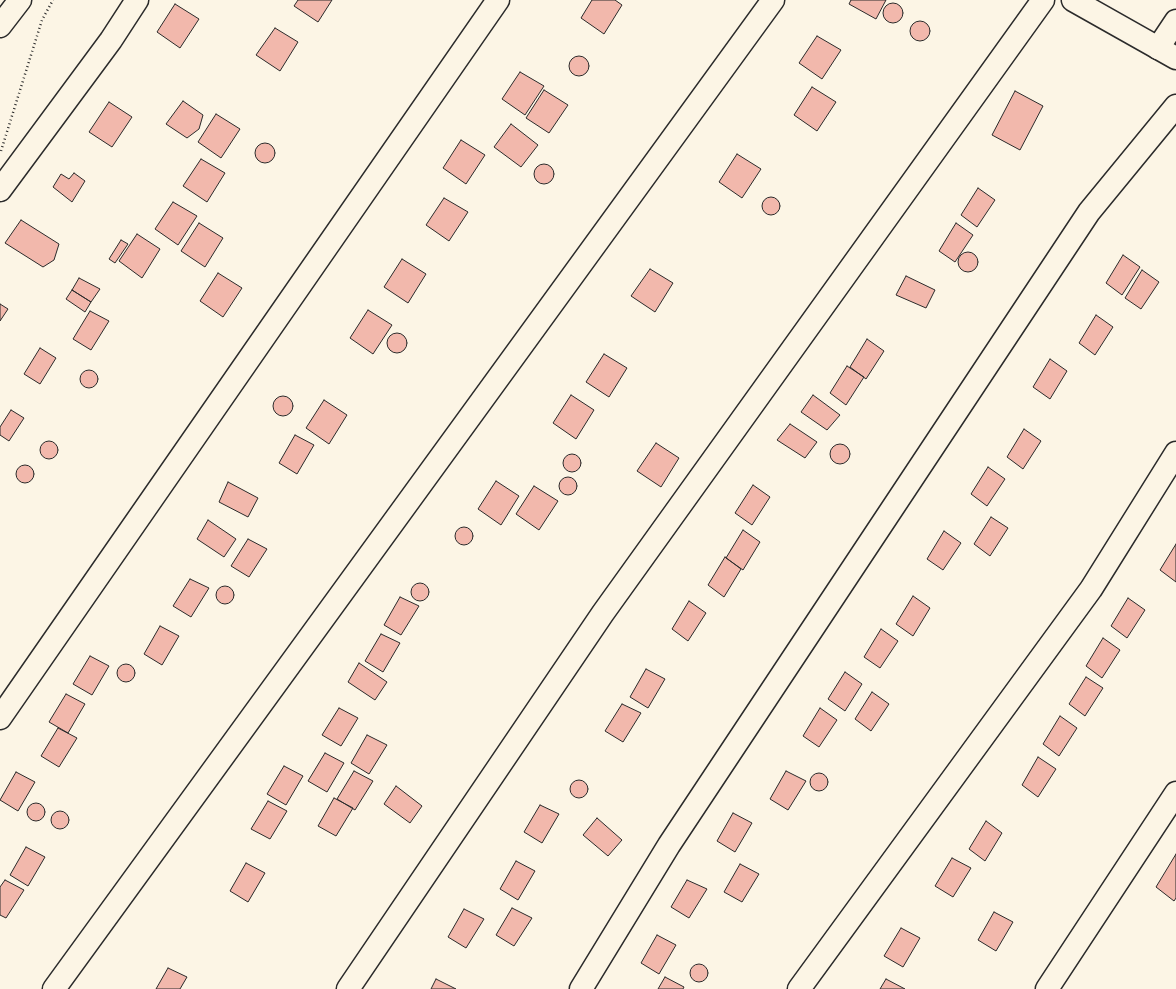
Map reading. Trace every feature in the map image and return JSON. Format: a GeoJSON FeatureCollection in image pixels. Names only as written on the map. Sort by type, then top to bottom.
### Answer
{"type":"FeatureCollection","features":[{"type":"Feature","properties":{"kind":"street"},"geometry":{"type":"LineString","coordinates":[[0,26],[20,0]]}},
{"type":"Feature","properties":{"kind":"street"},"geometry":{"type":"LineString","coordinates":[[0,190],[111,40],[137,0]]}},
{"type":"Feature","properties":{"kind":"street"},"geometry":{"type":"LineString","coordinates":[[0,718],[498,0]]}},
{"type":"Feature","properties":{"kind":"street"},"geometry":{"type":"LineString","coordinates":[[54,989],[773,0]]}},
{"type":"Feature","properties":{"kind":"street"},"geometry":{"type":"LineString","coordinates":[[348,989],[603,613],[1043,0]]}},
{"type":"Feature","properties":{"kind":"street"},"geometry":{"type":"LineString","coordinates":[[1073,0],[1167,53],[1176,21]]}},
{"type":"Feature","properties":{"kind":"street"},"geometry":{"type":"LineString","coordinates":[[581,989],[669,846],[1089,212],[1176,106]]}},
{"type":"Feature","properties":{"kind":"street"},"geometry":{"type":"LineString","coordinates":[[799,989],[1091,590],[1176,453]]}},
{"type":"Feature","properties":{"kind":"street"},"geometry":{"type":"LineString","coordinates":[[1047,989],[1176,793]]}},
{"type":"Feature","properties":{"kind":"path"},"geometry":{"type":"LineString","coordinates":[[0,153],[42,20],[53,0]]}},
{"type":"Feature","properties":{"kind":"building"},"geometry":{"type":"Polygon","coordinates":[[[298,0],[332,0],[318,22],[294,6],[298,0]]]}},
{"type":"Feature","properties":{"kind":"building"},"geometry":{"type":"Polygon","coordinates":[[[592,0],[615,0],[622,5],[604,34],[581,18],[592,0]]]}},
{"type":"Feature","properties":{"kind":"building"},"geometry":{"type":"Polygon","coordinates":[[[851,0],[886,0],[876,19],[849,4],[851,0]]]}},
{"type":"Feature","properties":{"kind":"building"},"geometry":{"type":"Polygon","coordinates":[[[889,3],[897,3],[903,9],[903,17],[897,23],[889,23],[883,17],[883,9],[889,3]]]}},
{"type":"Feature","properties":{"kind":"building"},"geometry":{"type":"Polygon","coordinates":[[[175,4],[199,19],[180,48],[157,32],[175,4]]]}},
{"type":"Feature","properties":{"kind":"building"},"geometry":{"type":"Polygon","coordinates":[[[916,21],[924,21],[930,27],[930,35],[924,41],[916,41],[910,35],[910,27],[916,21]]]}},
{"type":"Feature","properties":{"kind":"building"},"geometry":{"type":"Polygon","coordinates":[[[275,28],[298,42],[280,71],[256,55],[275,28]]]}},
{"type":"Feature","properties":{"kind":"building"},"geometry":{"type":"Polygon","coordinates":[[[817,36],[841,50],[822,79],[799,63],[817,36]]]}},
{"type":"Feature","properties":{"kind":"building"},"geometry":{"type":"Polygon","coordinates":[[[579,56],[586,59],[589,66],[586,73],[579,76],[572,73],[569,66],[572,59],[579,56]]]}},
{"type":"Feature","properties":{"kind":"building"},"geometry":{"type":"Polygon","coordinates":[[[520,72],[544,86],[525,115],[502,99],[520,72]]]}},
{"type":"Feature","properties":{"kind":"building"},"geometry":{"type":"Polygon","coordinates":[[[812,87],[836,102],[817,131],[794,115],[812,87]]]}},
{"type":"Feature","properties":{"kind":"building"},"geometry":{"type":"Polygon","coordinates":[[[544,90],[568,105],[549,133],[526,118],[544,90]]]}},
{"type":"Feature","properties":{"kind":"building"},"geometry":{"type":"Polygon","coordinates":[[[1015,91],[1043,106],[1020,150],[992,135],[1015,91]]]}},
{"type":"Feature","properties":{"kind":"building"},"geometry":{"type":"Polygon","coordinates":[[[183,101],[203,115],[199,129],[187,138],[166,124],[183,101]]]}},
{"type":"Feature","properties":{"kind":"building"},"geometry":{"type":"Polygon","coordinates":[[[109,102],[132,117],[112,147],[89,132],[109,102]]]}},
{"type":"Feature","properties":{"kind":"building"},"geometry":{"type":"Polygon","coordinates":[[[216,114],[240,129],[221,158],[198,142],[216,114]]]}},
{"type":"Feature","properties":{"kind":"building"},"geometry":{"type":"Polygon","coordinates":[[[511,124],[538,145],[521,167],[494,147],[511,124]]]}},
{"type":"Feature","properties":{"kind":"building"},"geometry":{"type":"Polygon","coordinates":[[[461,140],[485,155],[466,184],[443,168],[461,140]]]}},
{"type":"Feature","properties":{"kind":"building"},"geometry":{"type":"Polygon","coordinates":[[[265,143],[272,146],[275,153],[272,160],[265,163],[258,160],[255,153],[258,146],[265,143]]]}},
{"type":"Feature","properties":{"kind":"building"},"geometry":{"type":"Polygon","coordinates":[[[737,154],[761,169],[742,198],[719,182],[737,154]]]}},
{"type":"Feature","properties":{"kind":"building"},"geometry":{"type":"Polygon","coordinates":[[[201,159],[225,173],[207,202],[183,186],[201,159]]]}},
{"type":"Feature","properties":{"kind":"building"},"geometry":{"type":"Polygon","coordinates":[[[544,164],[551,167],[554,174],[551,181],[544,184],[537,181],[534,174],[537,167],[544,164]]]}},
{"type":"Feature","properties":{"kind":"building"},"geometry":{"type":"Polygon","coordinates":[[[74,173],[85,181],[72,202],[53,187],[61,174],[69,179],[74,173]]]}},
{"type":"Feature","properties":{"kind":"building"},"geometry":{"type":"Polygon","coordinates":[[[978,188],[995,200],[977,227],[961,215],[978,188]]]}},
{"type":"Feature","properties":{"kind":"building"},"geometry":{"type":"Polygon","coordinates":[[[771,197],[777,200],[780,206],[777,212],[771,215],[765,212],[762,206],[765,200],[771,197]]]}},
{"type":"Feature","properties":{"kind":"building"},"geometry":{"type":"Polygon","coordinates":[[[444,198],[468,212],[449,241],[426,225],[444,198]]]}},
{"type":"Feature","properties":{"kind":"building"},"geometry":{"type":"Polygon","coordinates":[[[173,202],[197,216],[178,245],[155,229],[173,202]]]}},
{"type":"Feature","properties":{"kind":"building"},"geometry":{"type":"Polygon","coordinates":[[[21,220],[59,244],[54,260],[43,267],[5,243],[21,220]]]}},
{"type":"Feature","properties":{"kind":"building"},"geometry":{"type":"Polygon","coordinates":[[[199,223],[223,238],[205,267],[181,251],[199,223]]]}},
{"type":"Feature","properties":{"kind":"building"},"geometry":{"type":"Polygon","coordinates":[[[956,223],[973,235],[955,262],[939,251],[956,223]]]}},
{"type":"Feature","properties":{"kind":"building"},"geometry":{"type":"Polygon","coordinates":[[[137,234],[160,249],[142,278],[119,261],[137,234]]]}},
{"type":"Feature","properties":{"kind":"building"},"geometry":{"type":"Polygon","coordinates":[[[121,240],[128,244],[115,263],[109,259],[121,240]]]}},
{"type":"Feature","properties":{"kind":"building"},"geometry":{"type":"Polygon","coordinates":[[[968,252],[975,255],[978,262],[975,269],[968,272],[961,269],[958,262],[961,255],[968,252]]]}},
{"type":"Feature","properties":{"kind":"building"},"geometry":{"type":"Polygon","coordinates":[[[1123,255],[1140,267],[1122,295],[1106,283],[1123,255]]]}},
{"type":"Feature","properties":{"kind":"building"},"geometry":{"type":"Polygon","coordinates":[[[402,259],[426,274],[408,303],[384,287],[402,259]]]}},
{"type":"Feature","properties":{"kind":"building"},"geometry":{"type":"Polygon","coordinates":[[[650,269],[673,283],[655,312],[631,296],[650,269]]]}},
{"type":"Feature","properties":{"kind":"building"},"geometry":{"type":"Polygon","coordinates":[[[1142,270],[1159,282],[1141,309],[1125,298],[1142,270]]]}},
{"type":"Feature","properties":{"kind":"building"},"geometry":{"type":"Polygon","coordinates":[[[218,273],[242,288],[223,317],[200,301],[218,273]]]}},
{"type":"Feature","properties":{"kind":"building"},"geometry":{"type":"Polygon","coordinates":[[[906,276],[935,290],[926,308],[896,295],[906,276]]]}},
{"type":"Feature","properties":{"kind":"building"},"geometry":{"type":"Polygon","coordinates":[[[79,278],[100,289],[91,302],[72,290],[79,278]]]}},
{"type":"Feature","properties":{"kind":"building"},"geometry":{"type":"Polygon","coordinates":[[[72,290],[91,302],[85,312],[66,299],[72,290]]]}},
{"type":"Feature","properties":{"kind":"building"},"geometry":{"type":"Polygon","coordinates":[[[0,304],[8,309],[0,321],[0,304]]]}},
{"type":"Feature","properties":{"kind":"building"},"geometry":{"type":"Polygon","coordinates":[[[368,310],[392,325],[373,354],[350,338],[368,310]]]}},
{"type":"Feature","properties":{"kind":"building"},"geometry":{"type":"Polygon","coordinates":[[[90,311],[109,321],[91,350],[73,339],[90,311]]]}},
{"type":"Feature","properties":{"kind":"building"},"geometry":{"type":"Polygon","coordinates":[[[1096,315],[1113,327],[1095,355],[1079,343],[1096,315]]]}},
{"type":"Feature","properties":{"kind":"building"},"geometry":{"type":"Polygon","coordinates":[[[397,333],[404,336],[407,343],[404,350],[397,353],[390,350],[387,343],[390,336],[397,333]]]}},
{"type":"Feature","properties":{"kind":"building"},"geometry":{"type":"Polygon","coordinates":[[[867,339],[884,351],[866,379],[850,367],[867,339]]]}},
{"type":"Feature","properties":{"kind":"building"},"geometry":{"type":"Polygon","coordinates":[[[40,348],[56,358],[40,384],[24,374],[40,348]]]}},
{"type":"Feature","properties":{"kind":"building"},"geometry":{"type":"Polygon","coordinates":[[[604,354],[627,368],[609,397],[586,382],[604,354]]]}},
{"type":"Feature","properties":{"kind":"building"},"geometry":{"type":"Polygon","coordinates":[[[1050,359],[1067,371],[1050,399],[1033,387],[1050,359]]]}},
{"type":"Feature","properties":{"kind":"building"},"geometry":{"type":"Polygon","coordinates":[[[847,366],[864,377],[846,405],[830,393],[847,366]]]}},
{"type":"Feature","properties":{"kind":"building"},"geometry":{"type":"Polygon","coordinates":[[[89,370],[95,373],[98,379],[95,385],[89,388],[83,385],[80,379],[83,373],[89,370]]]}},
{"type":"Feature","properties":{"kind":"building"},"geometry":{"type":"Polygon","coordinates":[[[571,395],[594,410],[576,439],[553,423],[571,395]]]}},
{"type":"Feature","properties":{"kind":"building"},"geometry":{"type":"Polygon","coordinates":[[[813,395],[840,415],[827,430],[801,412],[813,395]]]}},
{"type":"Feature","properties":{"kind":"building"},"geometry":{"type":"Polygon","coordinates":[[[283,396],[290,399],[293,406],[290,413],[283,416],[276,413],[273,406],[276,399],[283,396]]]}},
{"type":"Feature","properties":{"kind":"building"},"geometry":{"type":"Polygon","coordinates":[[[324,400],[347,415],[329,444],[306,428],[324,400]]]}},
{"type":"Feature","properties":{"kind":"building"},"geometry":{"type":"Polygon","coordinates":[[[11,410],[24,418],[9,441],[0,435],[0,427],[11,410]]]}},
{"type":"Feature","properties":{"kind":"building"},"geometry":{"type":"Polygon","coordinates":[[[790,424],[817,442],[805,458],[777,440],[790,424]]]}},
{"type":"Feature","properties":{"kind":"building"},"geometry":{"type":"Polygon","coordinates":[[[1024,429],[1041,441],[1023,469],[1007,457],[1024,429]]]}},
{"type":"Feature","properties":{"kind":"building"},"geometry":{"type":"Polygon","coordinates":[[[295,435],[314,445],[297,474],[279,463],[295,435]]]}},
{"type":"Feature","properties":{"kind":"building"},"geometry":{"type":"Polygon","coordinates":[[[49,441],[55,444],[58,450],[55,456],[49,459],[43,456],[40,450],[43,444],[49,441]]]}},
{"type":"Feature","properties":{"kind":"building"},"geometry":{"type":"Polygon","coordinates":[[[656,443],[679,458],[661,487],[637,471],[656,443]]]}},
{"type":"Feature","properties":{"kind":"building"},"geometry":{"type":"Polygon","coordinates":[[[840,444],[847,447],[850,454],[847,461],[840,464],[833,461],[830,454],[833,447],[840,444]]]}},
{"type":"Feature","properties":{"kind":"building"},"geometry":{"type":"Polygon","coordinates":[[[572,454],[578,457],[581,463],[578,469],[572,472],[566,469],[563,463],[566,457],[572,454]]]}},
{"type":"Feature","properties":{"kind":"building"},"geometry":{"type":"Polygon","coordinates":[[[25,465],[31,468],[34,474],[31,480],[25,483],[19,480],[16,474],[19,468],[25,465]]]}},
{"type":"Feature","properties":{"kind":"building"},"geometry":{"type":"Polygon","coordinates":[[[988,467],[1005,479],[987,506],[971,494],[988,467]]]}},
{"type":"Feature","properties":{"kind":"building"},"geometry":{"type":"Polygon","coordinates":[[[568,477],[574,480],[577,486],[574,492],[568,495],[562,492],[559,486],[562,480],[568,477]]]}},
{"type":"Feature","properties":{"kind":"building"},"geometry":{"type":"Polygon","coordinates":[[[496,481],[519,496],[501,525],[478,509],[496,481]]]}},
{"type":"Feature","properties":{"kind":"building"},"geometry":{"type":"Polygon","coordinates":[[[228,482],[258,498],[248,517],[219,502],[228,482]]]}},
{"type":"Feature","properties":{"kind":"building"},"geometry":{"type":"Polygon","coordinates":[[[753,485],[770,497],[752,525],[735,513],[753,485]]]}},
{"type":"Feature","properties":{"kind":"building"},"geometry":{"type":"Polygon","coordinates":[[[534,486],[558,501],[539,530],[516,514],[534,486]]]}},
{"type":"Feature","properties":{"kind":"building"},"geometry":{"type":"Polygon","coordinates":[[[991,517],[1008,528],[990,556],[974,544],[991,517]]]}},
{"type":"Feature","properties":{"kind":"building"},"geometry":{"type":"Polygon","coordinates":[[[208,520],[236,539],[224,557],[197,539],[208,520]]]}},
{"type":"Feature","properties":{"kind":"building"},"geometry":{"type":"Polygon","coordinates":[[[464,527],[470,530],[473,536],[470,542],[464,545],[458,542],[455,536],[458,530],[464,527]]]}},
{"type":"Feature","properties":{"kind":"building"},"geometry":{"type":"Polygon","coordinates":[[[743,530],[760,542],[743,570],[726,558],[743,530]]]}},
{"type":"Feature","properties":{"kind":"building"},"geometry":{"type":"Polygon","coordinates":[[[944,531],[961,543],[943,570],[927,559],[944,531]]]}},
{"type":"Feature","properties":{"kind":"building"},"geometry":{"type":"Polygon","coordinates":[[[248,539],[267,549],[249,577],[231,566],[248,539]]]}},
{"type":"Feature","properties":{"kind":"building"},"geometry":{"type":"Polygon","coordinates":[[[1176,544],[1176,582],[1160,570],[1176,544]]]}},
{"type":"Feature","properties":{"kind":"building"},"geometry":{"type":"Polygon","coordinates":[[[725,557],[741,569],[724,597],[708,585],[725,557]]]}},
{"type":"Feature","properties":{"kind":"building"},"geometry":{"type":"Polygon","coordinates":[[[190,579],[209,588],[191,617],[173,606],[190,579]]]}},
{"type":"Feature","properties":{"kind":"building"},"geometry":{"type":"Polygon","coordinates":[[[420,583],[426,586],[429,592],[426,598],[420,601],[414,598],[411,592],[414,586],[420,583]]]}},
{"type":"Feature","properties":{"kind":"building"},"geometry":{"type":"Polygon","coordinates":[[[225,586],[231,589],[234,595],[231,601],[225,604],[219,601],[216,595],[219,589],[225,586]]]}},
{"type":"Feature","properties":{"kind":"building"},"geometry":{"type":"Polygon","coordinates":[[[913,596],[930,608],[913,636],[896,624],[913,596]]]}},
{"type":"Feature","properties":{"kind":"building"},"geometry":{"type":"Polygon","coordinates":[[[400,597],[419,606],[401,635],[384,625],[400,597]]]}},
{"type":"Feature","properties":{"kind":"building"},"geometry":{"type":"Polygon","coordinates":[[[1128,598],[1145,610],[1127,638],[1111,626],[1128,598]]]}},
{"type":"Feature","properties":{"kind":"building"},"geometry":{"type":"Polygon","coordinates":[[[689,601],[706,613],[688,641],[672,629],[689,601]]]}},
{"type":"Feature","properties":{"kind":"building"},"geometry":{"type":"Polygon","coordinates":[[[160,626],[179,636],[162,665],[144,654],[160,626]]]}},
{"type":"Feature","properties":{"kind":"building"},"geometry":{"type":"Polygon","coordinates":[[[881,629],[898,641],[880,668],[864,657],[881,629]]]}},
{"type":"Feature","properties":{"kind":"building"},"geometry":{"type":"Polygon","coordinates":[[[381,634],[400,643],[383,672],[365,661],[381,634]]]}},
{"type":"Feature","properties":{"kind":"building"},"geometry":{"type":"Polygon","coordinates":[[[1103,638],[1120,650],[1102,678],[1086,666],[1103,638]]]}},
{"type":"Feature","properties":{"kind":"building"},"geometry":{"type":"Polygon","coordinates":[[[90,656],[109,666],[92,695],[73,684],[90,656]]]}},
{"type":"Feature","properties":{"kind":"building"},"geometry":{"type":"Polygon","coordinates":[[[359,663],[387,682],[375,700],[348,682],[359,663]]]}},
{"type":"Feature","properties":{"kind":"building"},"geometry":{"type":"Polygon","coordinates":[[[126,664],[132,667],[135,673],[132,679],[126,682],[120,679],[117,673],[120,667],[126,664]]]}},
{"type":"Feature","properties":{"kind":"building"},"geometry":{"type":"Polygon","coordinates":[[[646,669],[665,679],[648,708],[630,697],[646,669]]]}},
{"type":"Feature","properties":{"kind":"building"},"geometry":{"type":"Polygon","coordinates":[[[845,672],[862,684],[845,711],[828,699],[845,672]]]}},
{"type":"Feature","properties":{"kind":"building"},"geometry":{"type":"Polygon","coordinates":[[[1086,677],[1103,688],[1085,716],[1069,704],[1086,677]]]}},
{"type":"Feature","properties":{"kind":"building"},"geometry":{"type":"Polygon","coordinates":[[[872,692],[889,704],[871,731],[855,719],[872,692]]]}},
{"type":"Feature","properties":{"kind":"building"},"geometry":{"type":"Polygon","coordinates":[[[66,694],[85,704],[68,733],[49,722],[66,694]]]}},
{"type":"Feature","properties":{"kind":"building"},"geometry":{"type":"Polygon","coordinates":[[[622,704],[641,713],[623,742],[605,731],[622,704]]]}},
{"type":"Feature","properties":{"kind":"building"},"geometry":{"type":"Polygon","coordinates":[[[339,708],[358,718],[341,746],[322,735],[339,708]]]}},
{"type":"Feature","properties":{"kind":"building"},"geometry":{"type":"Polygon","coordinates":[[[820,708],[837,720],[819,747],[803,736],[820,708]]]}},
{"type":"Feature","properties":{"kind":"building"},"geometry":{"type":"Polygon","coordinates":[[[1060,716],[1077,728],[1059,756],[1043,744],[1060,716]]]}},
{"type":"Feature","properties":{"kind":"building"},"geometry":{"type":"Polygon","coordinates":[[[58,728],[77,738],[59,767],[41,756],[58,728]]]}},
{"type":"Feature","properties":{"kind":"building"},"geometry":{"type":"Polygon","coordinates":[[[367,735],[387,745],[369,774],[351,763],[367,735]]]}},
{"type":"Feature","properties":{"kind":"building"},"geometry":{"type":"Polygon","coordinates":[[[325,753],[344,763],[327,792],[308,781],[325,753]]]}},
{"type":"Feature","properties":{"kind":"building"},"geometry":{"type":"Polygon","coordinates":[[[1038,757],[1056,769],[1038,797],[1022,785],[1038,757]]]}},
{"type":"Feature","properties":{"kind":"building"},"geometry":{"type":"Polygon","coordinates":[[[284,766],[303,776],[286,805],[267,794],[284,766]]]}},
{"type":"Feature","properties":{"kind":"building"},"geometry":{"type":"Polygon","coordinates":[[[354,771],[373,781],[355,810],[337,799],[354,771]]]}},
{"type":"Feature","properties":{"kind":"building"},"geometry":{"type":"Polygon","coordinates":[[[786,771],[806,781],[788,810],[770,799],[786,771]]]}},
{"type":"Feature","properties":{"kind":"building"},"geometry":{"type":"Polygon","coordinates":[[[16,772],[35,782],[18,811],[0,800],[16,772]]]}},
{"type":"Feature","properties":{"kind":"building"},"geometry":{"type":"Polygon","coordinates":[[[819,773],[825,776],[828,782],[825,788],[819,791],[813,788],[810,782],[813,776],[819,773]]]}},
{"type":"Feature","properties":{"kind":"building"},"geometry":{"type":"Polygon","coordinates":[[[579,780],[585,783],[588,789],[585,795],[579,798],[573,795],[570,789],[573,783],[579,780]]]}},
{"type":"Feature","properties":{"kind":"building"},"geometry":{"type":"Polygon","coordinates":[[[396,786],[422,806],[410,823],[384,804],[396,786]]]}},
{"type":"Feature","properties":{"kind":"building"},"geometry":{"type":"Polygon","coordinates":[[[334,798],[353,808],[336,836],[318,826],[334,798]]]}},
{"type":"Feature","properties":{"kind":"building"},"geometry":{"type":"Polygon","coordinates":[[[268,801],[287,811],[270,839],[251,829],[268,801]]]}},
{"type":"Feature","properties":{"kind":"building"},"geometry":{"type":"Polygon","coordinates":[[[36,803],[42,806],[45,812],[42,818],[36,821],[30,818],[27,812],[30,806],[36,803]]]}},
{"type":"Feature","properties":{"kind":"building"},"geometry":{"type":"Polygon","coordinates":[[[540,805],[559,814],[542,843],[524,832],[540,805]]]}},
{"type":"Feature","properties":{"kind":"building"},"geometry":{"type":"Polygon","coordinates":[[[60,811],[66,814],[69,820],[66,826],[60,829],[54,826],[51,820],[54,814],[60,811]]]}},
{"type":"Feature","properties":{"kind":"building"},"geometry":{"type":"Polygon","coordinates":[[[733,813],[752,823],[735,852],[717,841],[733,813]]]}},
{"type":"Feature","properties":{"kind":"building"},"geometry":{"type":"Polygon","coordinates":[[[597,818],[622,840],[608,856],[583,835],[597,818]]]}},
{"type":"Feature","properties":{"kind":"building"},"geometry":{"type":"Polygon","coordinates":[[[986,821],[1002,833],[985,861],[969,849],[986,821]]]}},
{"type":"Feature","properties":{"kind":"building"},"geometry":{"type":"Polygon","coordinates":[[[26,847],[45,857],[28,886],[10,875],[26,847]]]}},
{"type":"Feature","properties":{"kind":"building"},"geometry":{"type":"Polygon","coordinates":[[[1176,854],[1176,898],[1174,901],[1156,887],[1176,854]]]}},
{"type":"Feature","properties":{"kind":"building"},"geometry":{"type":"Polygon","coordinates":[[[952,858],[971,868],[953,897],[935,886],[952,858]]]}},
{"type":"Feature","properties":{"kind":"building"},"geometry":{"type":"Polygon","coordinates":[[[516,861],[535,871],[518,900],[500,889],[516,861]]]}},
{"type":"Feature","properties":{"kind":"building"},"geometry":{"type":"Polygon","coordinates":[[[246,863],[265,873],[248,902],[230,891],[246,863]]]}},
{"type":"Feature","properties":{"kind":"building"},"geometry":{"type":"Polygon","coordinates":[[[740,864],[759,874],[742,902],[724,892],[740,864]]]}},
{"type":"Feature","properties":{"kind":"building"},"geometry":{"type":"Polygon","coordinates":[[[5,880],[24,890],[6,918],[0,915],[0,887],[5,880]]]}},
{"type":"Feature","properties":{"kind":"building"},"geometry":{"type":"Polygon","coordinates":[[[687,880],[707,889],[689,918],[671,907],[687,880]]]}},
{"type":"Feature","properties":{"kind":"building"},"geometry":{"type":"Polygon","coordinates":[[[512,908],[532,918],[514,946],[496,935],[512,908]]]}},
{"type":"Feature","properties":{"kind":"building"},"geometry":{"type":"Polygon","coordinates":[[[464,909],[484,919],[466,948],[448,937],[464,909]]]}},
{"type":"Feature","properties":{"kind":"building"},"geometry":{"type":"Polygon","coordinates":[[[994,912],[1013,922],[996,951],[978,940],[994,912]]]}},
{"type":"Feature","properties":{"kind":"building"},"geometry":{"type":"Polygon","coordinates":[[[901,928],[920,938],[903,967],[884,956],[901,928]]]}},
{"type":"Feature","properties":{"kind":"building"},"geometry":{"type":"Polygon","coordinates":[[[657,935],[676,945],[659,974],[641,963],[657,935]]]}},
{"type":"Feature","properties":{"kind":"building"},"geometry":{"type":"Polygon","coordinates":[[[699,964],[705,967],[708,973],[705,979],[699,982],[693,979],[690,973],[693,967],[699,964]]]}},
{"type":"Feature","properties":{"kind":"building"},"geometry":{"type":"Polygon","coordinates":[[[168,968],[187,977],[180,989],[156,989],[168,968]]]}},
{"type":"Feature","properties":{"kind":"building"},"geometry":{"type":"Polygon","coordinates":[[[665,977],[684,987],[683,989],[658,989],[665,977]]]}},
{"type":"Feature","properties":{"kind":"building"},"geometry":{"type":"Polygon","coordinates":[[[436,979],[456,989],[431,989],[436,979]]]}},
{"type":"Feature","properties":{"kind":"building"},"geometry":{"type":"Polygon","coordinates":[[[886,979],[905,989],[880,989],[886,979]]]}}]}
